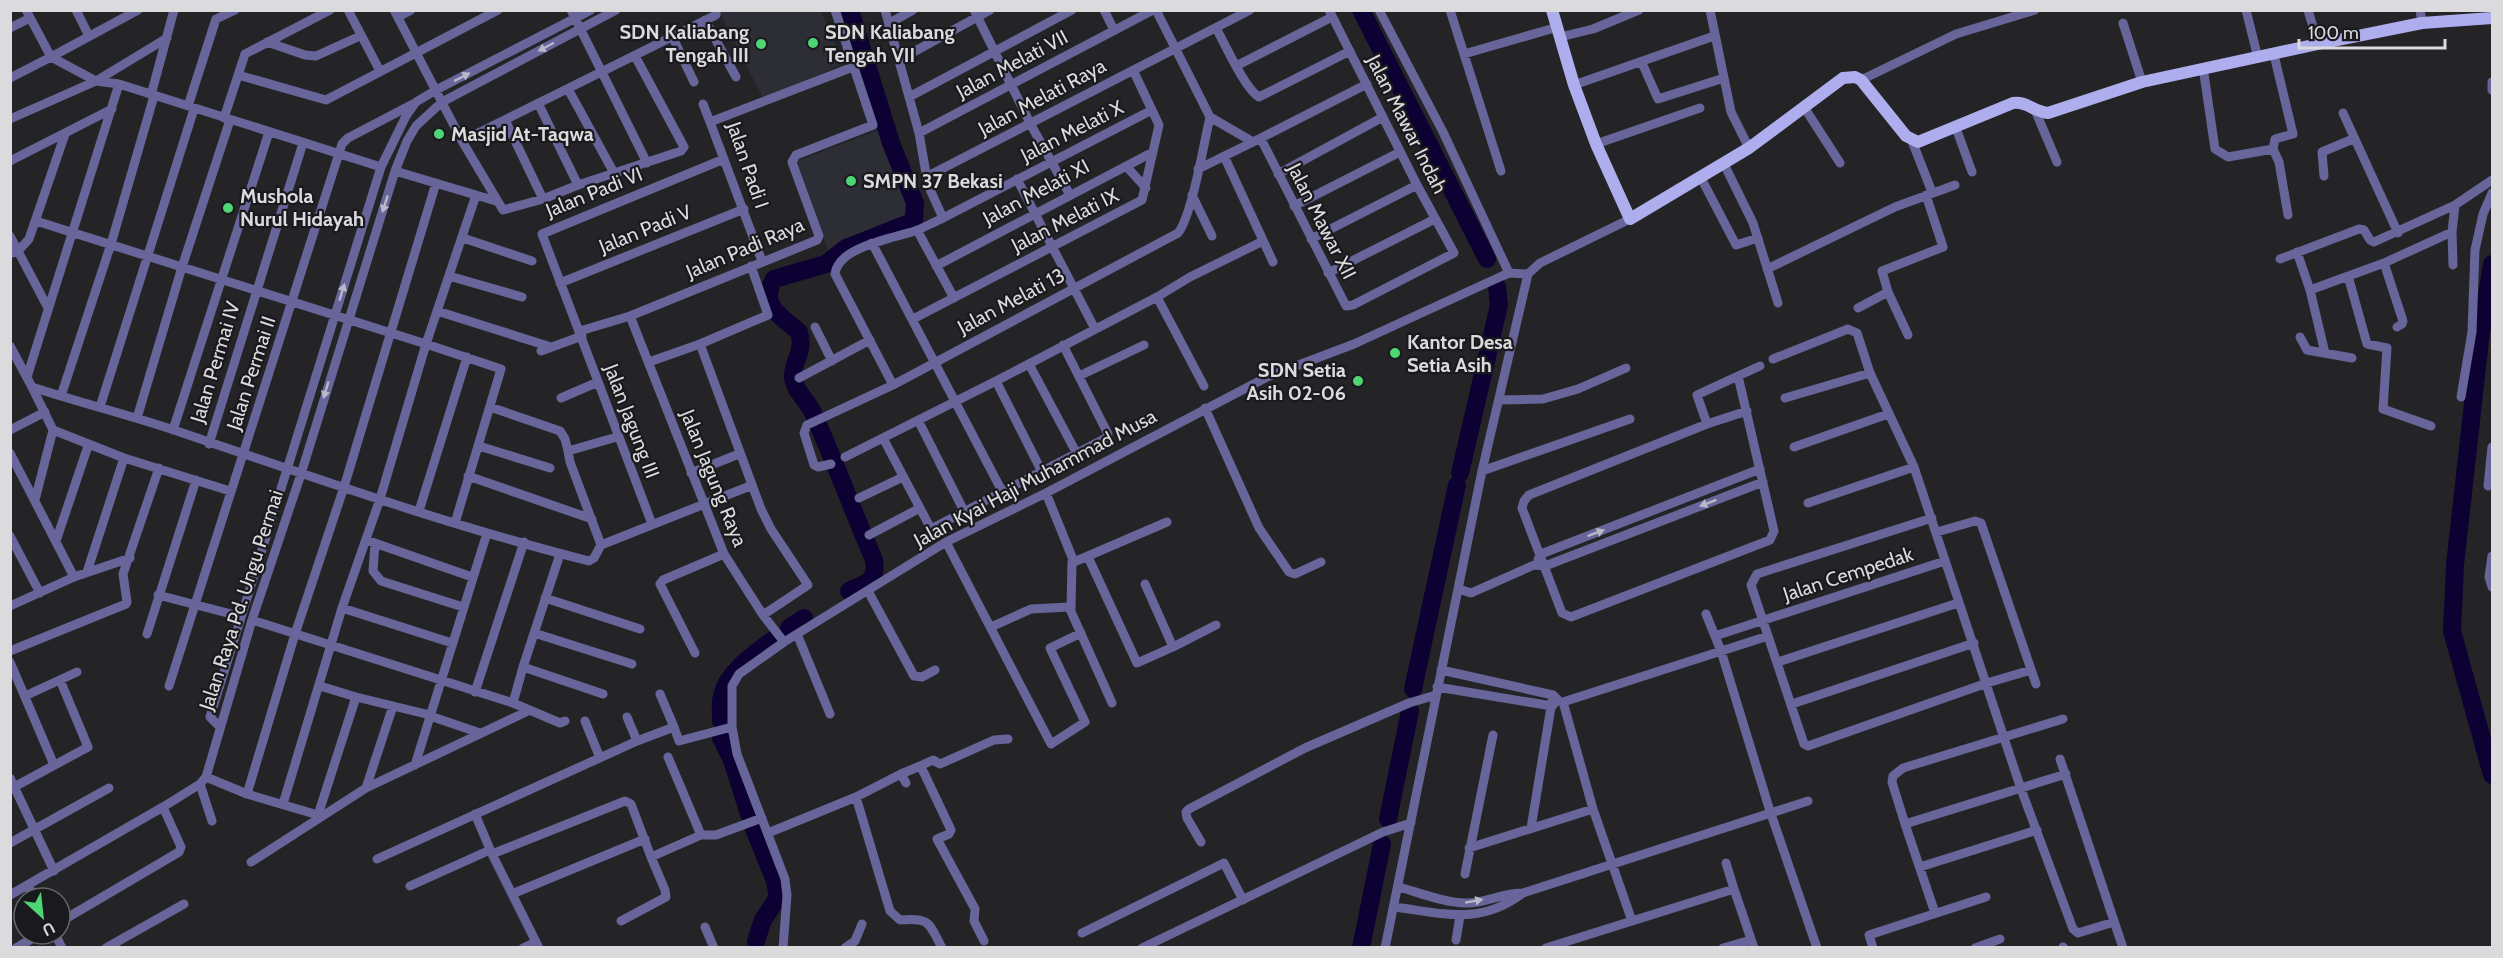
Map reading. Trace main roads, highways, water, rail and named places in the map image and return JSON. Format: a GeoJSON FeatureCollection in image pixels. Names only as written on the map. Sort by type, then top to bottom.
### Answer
{"type":"FeatureCollection","features":[{"type":"Feature","properties":{"kind":"main road"},"geometry":{"type":"LineString","coordinates":[[1552,10],[1574,85],[1596,144],[1630,219],[1749,148],[1843,78],[1855,77],[1861,80],[1912,141],[1923,141],[2013,103],[2023,102],[2035,110],[2048,113],[2142,82],[2274,55],[2421,17],[2493,18]]}},
{"type":"Feature","properties":{"kind":"waterway"},"geometry":{"type":"LineString","coordinates":[[849,591],[869,581],[874,573],[874,560],[813,413],[794,382],[793,372],[800,345],[799,332],[774,310],[769,296],[774,279],[826,264],[846,248],[914,221],[915,203],[891,143],[850,10]]}},
{"type":"Feature","properties":{"kind":"waterway"},"geometry":{"type":"LineString","coordinates":[[1361,10],[1487,259]]}},
{"type":"Feature","properties":{"kind":"waterway"},"geometry":{"type":"LineString","coordinates":[[2492,264],[2480,340],[2455,565],[2452,631],[2492,775]]}},
{"type":"Feature","properties":{"kind":"waterway"},"geometry":{"type":"LineString","coordinates":[[1460,473],[1499,305],[1497,287]]}},
{"type":"Feature","properties":{"kind":"waterway"},"geometry":{"type":"LineString","coordinates":[[1413,689],[1457,485]]}},
{"type":"Feature","properties":{"kind":"waterway"},"geometry":{"type":"LineString","coordinates":[[789,628],[804,618]]}},
{"type":"Feature","properties":{"kind":"waterway"},"geometry":{"type":"LineString","coordinates":[[721,721],[721,699],[730,679],[743,663],[774,639]]}},
{"type":"Feature","properties":{"kind":"waterway"},"geometry":{"type":"LineString","coordinates":[[1388,819],[1410,711]]}},
{"type":"Feature","properties":{"kind":"waterway"},"geometry":{"type":"LineString","coordinates":[[721,738],[732,760],[749,814]]}},
{"type":"Feature","properties":{"kind":"waterway"},"geometry":{"type":"LineString","coordinates":[[754,829],[775,881],[778,897],[763,920],[756,941]]}},
{"type":"Feature","properties":{"kind":"waterway"},"geometry":{"type":"LineString","coordinates":[[1361,948],[1382,844]]}},
{"type":"Feature","properties":{"kind":"place","name":"SDN Kaliabang Tengah VII"},"geometry":{"type":"Point","coordinates":[813,43]}},
{"type":"Feature","properties":{"kind":"place","name":"SDN Kaliabang Tengah III"},"geometry":{"type":"Point","coordinates":[761,44]}},
{"type":"Feature","properties":{"kind":"place","name":"Masjid At-Taqwa"},"geometry":{"type":"Point","coordinates":[439,134]}},
{"type":"Feature","properties":{"kind":"place","name":"SMPN 37 Bekasi"},"geometry":{"type":"Point","coordinates":[851,181]}},
{"type":"Feature","properties":{"kind":"place","name":"Mushola Nurul Hidayah"},"geometry":{"type":"Point","coordinates":[228,208]}},
{"type":"Feature","properties":{"kind":"place","name":"Kantor Desa Setia Asih"},"geometry":{"type":"Point","coordinates":[1395,353]}},
{"type":"Feature","properties":{"kind":"place","name":"SDN Setia Asih 02-06"},"geometry":{"type":"Point","coordinates":[1358,381]}}]}
